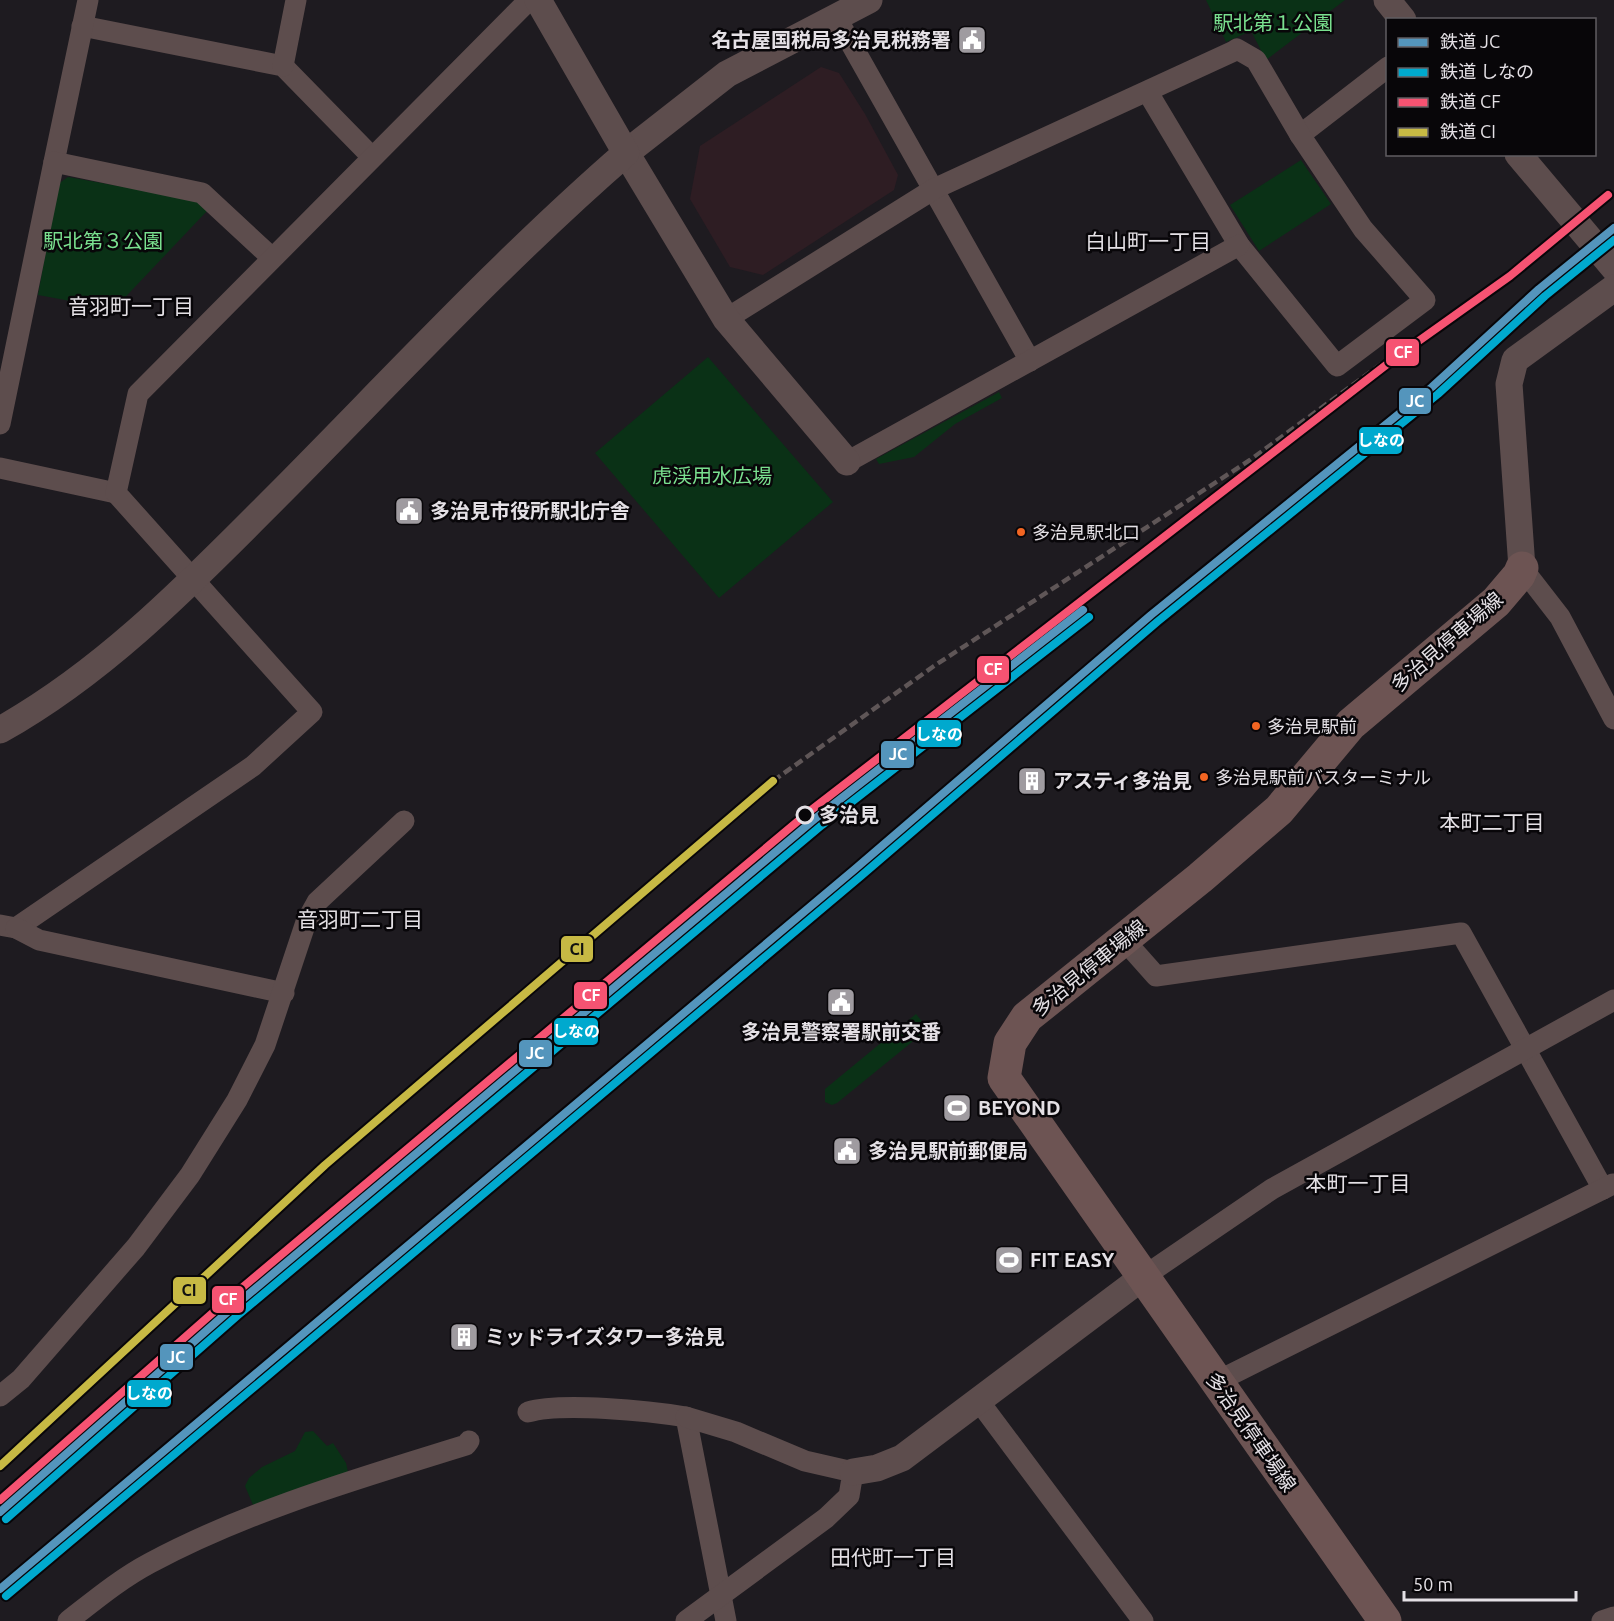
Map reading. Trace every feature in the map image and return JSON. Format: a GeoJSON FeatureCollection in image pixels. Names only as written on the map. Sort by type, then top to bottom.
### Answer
{"type":"FeatureCollection","features":[{"type":"Feature","properties":{"kind":"main road","name":"多治見停車場線"},"geometry":{"type":"LineString","coordinates":[[1385,1621],[1005,1078],[1010,1043],[1027,1017],[1124,940],[1279,810],[1351,724],[1496,602],[1519,575],[1522,568]]}},
{"type":"Feature","properties":{"kind":"street"},"geometry":{"type":"LineString","coordinates":[[0,424],[88,0]]}},
{"type":"Feature","properties":{"kind":"street"},"geometry":{"type":"LineString","coordinates":[[283,66],[296,0]]}},
{"type":"Feature","properties":{"kind":"street"},"geometry":{"type":"LineString","coordinates":[[116,493],[138,394],[371,156],[529,0]]}},
{"type":"Feature","properties":{"kind":"street"},"geometry":{"type":"LineString","coordinates":[[538,0],[626,153],[726,319],[847,462],[1239,245]]}},
{"type":"Feature","properties":{"kind":"street"},"geometry":{"type":"LineString","coordinates":[[0,730],[23,718],[126,643],[194,580],[556,214],[626,153],[728,74],[869,0]]}},
{"type":"Feature","properties":{"kind":"street"},"geometry":{"type":"LineString","coordinates":[[1387,0],[1401,18]]}},
{"type":"Feature","properties":{"kind":"street"},"geometry":{"type":"LineString","coordinates":[[836,17],[1030,361]]}},
{"type":"Feature","properties":{"kind":"street"},"geometry":{"type":"LineString","coordinates":[[82,26],[283,66],[371,156]]}},
{"type":"Feature","properties":{"kind":"street"},"geometry":{"type":"LineString","coordinates":[[726,319],[934,189],[1147,91],[1238,50],[1256,60],[1300,135],[1364,229],[1425,300],[1337,366],[1239,245],[1147,91]]}},
{"type":"Feature","properties":{"kind":"street"},"geometry":{"type":"LineString","coordinates":[[1300,135],[1386,69]]}},
{"type":"Feature","properties":{"kind":"street"},"geometry":{"type":"LineString","coordinates":[[1520,156],[1614,268]]}},
{"type":"Feature","properties":{"kind":"street"},"geometry":{"type":"LineString","coordinates":[[54,162],[202,194],[271,257]]}},
{"type":"Feature","properties":{"kind":"street"},"geometry":{"type":"LineString","coordinates":[[1614,288],[1515,360],[1509,384],[1522,568],[1560,617],[1614,719]]}},
{"type":"Feature","properties":{"kind":"street"},"geometry":{"type":"LineString","coordinates":[[0,468],[116,493],[312,712],[253,766],[8,927]]}},
{"type":"Feature","properties":{"kind":"street"},"geometry":{"type":"LineString","coordinates":[[0,1396],[21,1379],[136,1247],[190,1175],[237,1100],[261,1054],[284,993],[306,922],[317,902],[404,821]]}},
{"type":"Feature","properties":{"kind":"street"},"geometry":{"type":"LineString","coordinates":[[8,927],[39,940],[284,993]]}},
{"type":"Feature","properties":{"kind":"street"},"geometry":{"type":"LineString","coordinates":[[1124,940],[1156,976],[1461,933],[1525,1050],[1611,1186],[1216,1382]]}},
{"type":"Feature","properties":{"kind":"street"},"geometry":{"type":"LineString","coordinates":[[528,1412],[540,1408],[579,1408],[687,1417],[736,1432],[806,1461],[853,1472],[877,1468],[902,1458],[1143,1277],[1272,1189],[1614,1000]]}},
{"type":"Feature","properties":{"kind":"street"},"geometry":{"type":"LineString","coordinates":[[978,1400],[1143,1621]]}},
{"type":"Feature","properties":{"kind":"street"},"geometry":{"type":"LineString","coordinates":[[687,1417],[726,1621]]}},
{"type":"Feature","properties":{"kind":"street"},"geometry":{"type":"LineString","coordinates":[[68,1621],[115,1584],[149,1563],[202,1538],[375,1474],[466,1445],[469,1441]]}},
{"type":"Feature","properties":{"kind":"street"},"geometry":{"type":"LineString","coordinates":[[686,1621],[826,1518],[849,1496],[853,1472]]}},
{"type":"Feature","properties":{"kind":"street"},"geometry":{"type":"LineString","coordinates":[[1602,1621],[1614,1617]]}},
{"type":"Feature","properties":{"kind":"shaded area"},"geometry":{"type":"Polygon","coordinates":[[[821,67],[839,73],[865,114],[898,175],[894,190],[763,275],[730,267],[690,199],[700,146],[821,67]]]}},
{"type":"Feature","properties":{"kind":"green space","name":"駅北第１公園"},"geometry":{"type":"Polygon","coordinates":[[[1206,0],[1345,0],[1266,60],[1251,31],[1226,42],[1206,0]]]}},
{"type":"Feature","properties":{"kind":"green space"},"geometry":{"type":"Polygon","coordinates":[[[1301,160],[1331,204],[1259,251],[1230,205],[1301,160]]]}},
{"type":"Feature","properties":{"kind":"green space","name":"駅北第３公園"},"geometry":{"type":"Polygon","coordinates":[[[68,177],[197,200],[207,211],[114,309],[38,295],[58,184],[68,177]]]}},
{"type":"Feature","properties":{"kind":"green space","name":"虎渓用水広場"},"geometry":{"type":"Polygon","coordinates":[[[708,357],[833,502],[719,598],[595,453],[708,357]]]}},
{"type":"Feature","properties":{"kind":"green space"},"geometry":{"type":"Polygon","coordinates":[[[999,392],[1002,398],[955,424],[914,457],[879,464],[876,459],[999,392]]]}},
{"type":"Feature","properties":{"kind":"green space"},"geometry":{"type":"Polygon","coordinates":[[[916,1014],[928,1029],[837,1103],[832,1105],[825,1102],[825,1089],[916,1014]]]}},
{"type":"Feature","properties":{"kind":"green space"},"geometry":{"type":"Polygon","coordinates":[[[313,1431],[327,1446],[333,1443],[346,1463],[348,1472],[253,1505],[245,1486],[249,1478],[262,1467],[295,1451],[305,1432],[313,1431]]]}},
{"type":"Feature","properties":{"kind":"railway"},"geometry":{"type":"LineString","coordinates":[[773,781],[934,666],[1250,460],[1395,354]]}},
{"type":"Feature","properties":{"kind":"rail line","name":"CF"},"geometry":{"type":"LineString","coordinates":[[0,1500],[225,1302],[810,811],[1399,355],[1510,276],[1608,195]]}},
{"type":"Feature","properties":{"kind":"rail line","name":"JC"},"geometry":{"type":"LineString","coordinates":[[0,1589],[855,869],[1151,615],[1432,387],[1539,289],[1614,228]]}},
{"type":"Feature","properties":{"kind":"rail line","name":"しなの"},"geometry":{"type":"LineString","coordinates":[[6,1596],[861,876],[1157,622],[1438,394],[1545,296],[1614,240]]}},
{"type":"Feature","properties":{"kind":"rail line","name":"JC"},"geometry":{"type":"LineString","coordinates":[[0,1512],[231,1309],[816,818],[1083,610]]}},
{"type":"Feature","properties":{"kind":"rail line","name":"しなの"},"geometry":{"type":"LineString","coordinates":[[6,1519],[237,1316],[822,825],[1089,617]]}},
{"type":"Feature","properties":{"kind":"rail line","name":"CI"},"geometry":{"type":"LineString","coordinates":[[0,1466],[325,1165],[773,781]]}},
{"type":"Feature","properties":{"kind":"place","name":"名古屋国税局多治見税務署"},"geometry":{"type":"Point","coordinates":[972,40]}},
{"type":"Feature","properties":{"kind":"place","name":"多治見市役所駅北庁舎"},"geometry":{"type":"Point","coordinates":[409,511]}},
{"type":"Feature","properties":{"kind":"place","name":"多治見駅北口"},"geometry":{"type":"Point","coordinates":[1021,532]}},
{"type":"Feature","properties":{"kind":"place","name":"多治見駅前"},"geometry":{"type":"Point","coordinates":[1256,726]}},
{"type":"Feature","properties":{"kind":"place","name":"多治見駅前バスターミナル"},"geometry":{"type":"Point","coordinates":[1204,777]}},
{"type":"Feature","properties":{"kind":"place","name":"アスティ多治見"},"geometry":{"type":"Point","coordinates":[1032,781]}},
{"type":"Feature","properties":{"kind":"place","name":"多治見"},"geometry":{"type":"Point","coordinates":[805,815]}},
{"type":"Feature","properties":{"kind":"place","name":"多治見警察署駅前交番"},"geometry":{"type":"Point","coordinates":[841,1002]}},
{"type":"Feature","properties":{"kind":"place","name":"BEYOND"},"geometry":{"type":"Point","coordinates":[957,1108]}},
{"type":"Feature","properties":{"kind":"place","name":"多治見駅前郵便局"},"geometry":{"type":"Point","coordinates":[847,1151]}},
{"type":"Feature","properties":{"kind":"place","name":"FIT EASY"},"geometry":{"type":"Point","coordinates":[1009,1260]}},
{"type":"Feature","properties":{"kind":"place","name":"ミッドライズタワー多治見"},"geometry":{"type":"Point","coordinates":[464,1337]}},
{"type":"Feature","properties":{"kind":"district","name":"白山町一丁目"},"geometry":{"type":"Point","coordinates":[1148,242]}},
{"type":"Feature","properties":{"kind":"district","name":"音羽町一丁目"},"geometry":{"type":"Point","coordinates":[131,307]}},
{"type":"Feature","properties":{"kind":"district","name":"本町二丁目"},"geometry":{"type":"Point","coordinates":[1492,823]}},
{"type":"Feature","properties":{"kind":"district","name":"音羽町二丁目"},"geometry":{"type":"Point","coordinates":[360,920]}},
{"type":"Feature","properties":{"kind":"district","name":"本町一丁目"},"geometry":{"type":"Point","coordinates":[1358,1184]}},
{"type":"Feature","properties":{"kind":"district","name":"田代町一丁目"},"geometry":{"type":"Point","coordinates":[893,1558]}}]}
